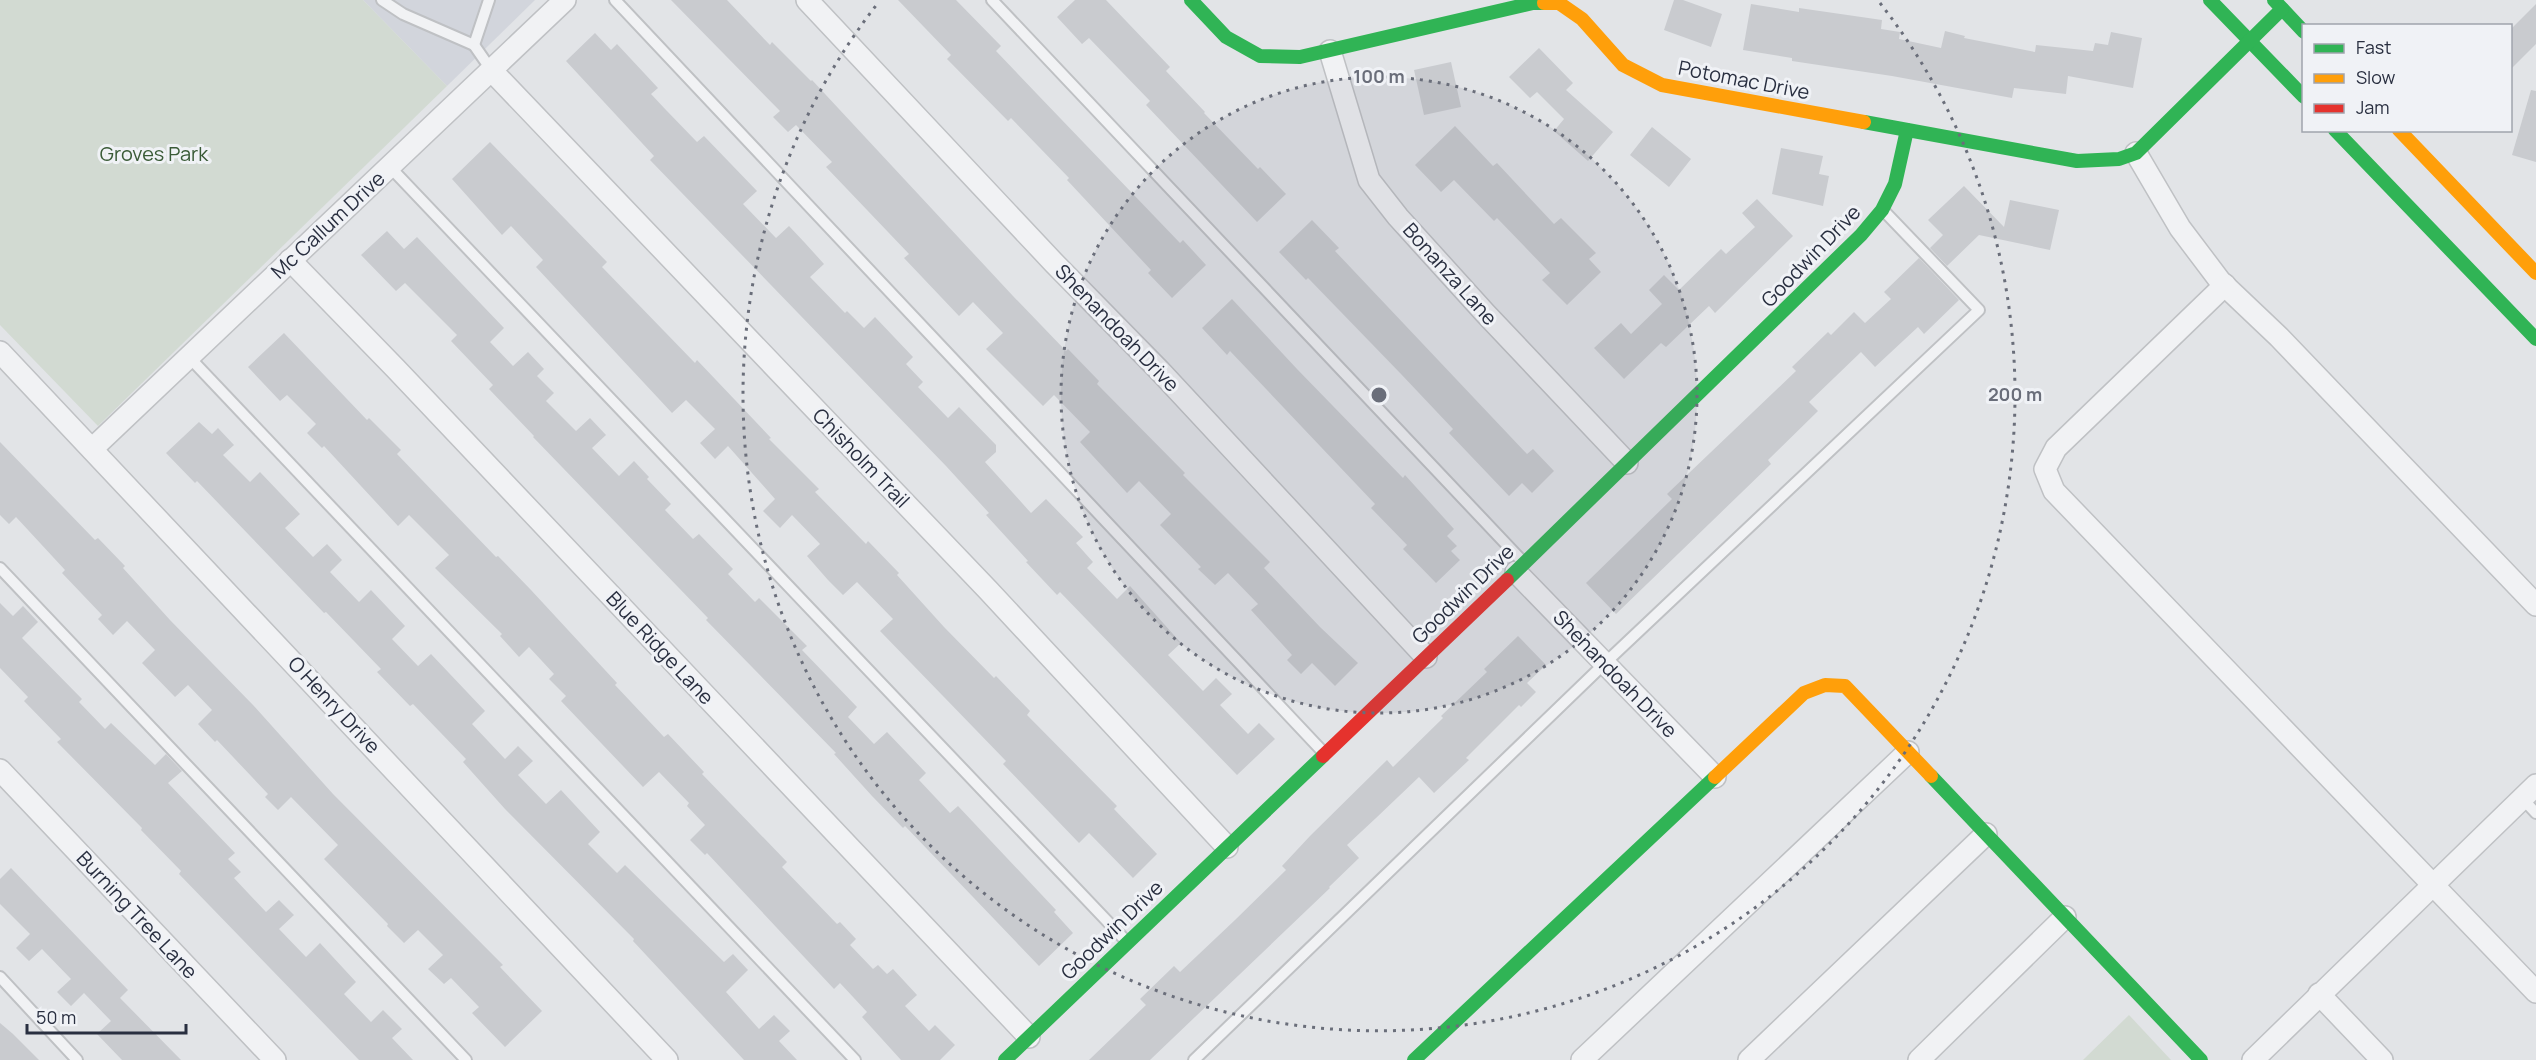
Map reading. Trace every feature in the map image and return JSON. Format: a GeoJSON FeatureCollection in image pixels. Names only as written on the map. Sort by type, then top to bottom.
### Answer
{"type":"FeatureCollection","features":[{"type":"Feature","properties":{"kind":"street","name":"Mc Callum Drive"},"geometry":{"type":"LineString","coordinates":[[92,449],[565,0]]}},
{"type":"Feature","properties":{"kind":"street","name":"Shenandoah Drive"},"geometry":{"type":"LineString","coordinates":[[807,0],[1054,263],[1159,370],[1426,657]]}},
{"type":"Feature","properties":{"kind":"street","name":"Potomac Drive"},"geometry":{"type":"LineString","coordinates":[[1191,0],[1226,37],[1260,56],[1300,57],[1533,3],[1559,3],[1582,19],[1623,65],[1662,84],[2077,161],[2119,159],[2136,153]]}},
{"type":"Feature","properties":{"kind":"street"},"geometry":{"type":"LineString","coordinates":[[2210,0],[2302,96]]}},
{"type":"Feature","properties":{"kind":"street"},"geometry":{"type":"LineString","coordinates":[[2302,30],[2278,4],[2249,41],[2136,153],[2180,228],[2225,285],[2536,605]]}},
{"type":"Feature","properties":{"kind":"street","name":"Bonanza Lane"},"geometry":{"type":"LineString","coordinates":[[1330,51],[1369,180],[1398,217],[1485,313],[1628,462]]}},
{"type":"Feature","properties":{"kind":"street","name":"Chisholm Trail"},"geometry":{"type":"LineString","coordinates":[[492,71],[988,590],[1227,846]]}},
{"type":"Feature","properties":{"kind":"street","name":"Goodwin Drive"},"geometry":{"type":"LineString","coordinates":[[1005,1060],[1520,568],[1781,316],[1861,235],[1882,210],[1895,184],[1907,130]]}},
{"type":"Feature","properties":{"kind":"street"},"geometry":{"type":"LineString","coordinates":[[2337,132],[2536,339]]}},
{"type":"Feature","properties":{"kind":"street"},"geometry":{"type":"LineString","coordinates":[[2401,132],[2536,273]]}},
{"type":"Feature","properties":{"kind":"street","name":"Blue Ridge Lane"},"geometry":{"type":"LineString","coordinates":[[290,260],[1029,1037]]}},
{"type":"Feature","properties":{"kind":"street"},"geometry":{"type":"LineString","coordinates":[[2225,285],[2056,448],[2045,469],[2054,491],[2536,992]]}},
{"type":"Feature","properties":{"kind":"street","name":"O Henry Drive"},"geometry":{"type":"LineString","coordinates":[[0,352],[667,1060]]}},
{"type":"Feature","properties":{"kind":"street","name":"Shenandoah Drive"},"geometry":{"type":"LineString","coordinates":[[1520,568],[1604,664],[1715,777]]}},
{"type":"Feature","properties":{"kind":"street"},"geometry":{"type":"LineString","coordinates":[[1414,1060],[1804,693],[1825,685],[1845,686],[2201,1060]]}},
{"type":"Feature","properties":{"kind":"street"},"geometry":{"type":"LineString","coordinates":[[1582,1060],[1908,752]]}},
{"type":"Feature","properties":{"kind":"street","name":"Burning Tree Lane"},"geometry":{"type":"LineString","coordinates":[[0,770],[275,1060]]}},
{"type":"Feature","properties":{"kind":"street"},"geometry":{"type":"LineString","coordinates":[[2253,1060],[2433,885],[2531,799]]}},
{"type":"Feature","properties":{"kind":"street"},"geometry":{"type":"LineString","coordinates":[[1749,1060],[1986,834]]}},
{"type":"Feature","properties":{"kind":"street"},"geometry":{"type":"LineString","coordinates":[[1919,1060],[2065,917]]}},
{"type":"Feature","properties":{"kind":"street"},"geometry":{"type":"LineString","coordinates":[[2319,994],[2382,1060]]}},
{"type":"Feature","properties":{"kind":"lane"},"geometry":{"type":"LineString","coordinates":[[382,0],[403,14],[474,45],[492,71]]}},
{"type":"Feature","properties":{"kind":"lane"},"geometry":{"type":"LineString","coordinates":[[474,45],[489,0]]}},
{"type":"Feature","properties":{"kind":"lane"},"geometry":{"type":"LineString","coordinates":[[615,0],[1325,754]]}},
{"type":"Feature","properties":{"kind":"lane"},"geometry":{"type":"LineString","coordinates":[[992,0],[1520,568]]}},
{"type":"Feature","properties":{"kind":"lane"},"geometry":{"type":"LineString","coordinates":[[390,167],[1127,943]]}},
{"type":"Feature","properties":{"kind":"lane"},"geometry":{"type":"LineString","coordinates":[[1194,1060],[1604,664],[1979,310],[1882,210]]}},
{"type":"Feature","properties":{"kind":"lane"},"geometry":{"type":"LineString","coordinates":[[189,357],[855,1060]]}},
{"type":"Feature","properties":{"kind":"lane"},"geometry":{"type":"LineString","coordinates":[[0,568],[466,1060]]}},
{"type":"Feature","properties":{"kind":"lane"},"geometry":{"type":"LineString","coordinates":[[0,977],[77,1060]]}},
{"type":"Feature","properties":{"kind":"shaded area"},"geometry":{"type":"Polygon","coordinates":[[[363,0],[535,0],[447,86],[363,0]]]}},
{"type":"Feature","properties":{"kind":"green space","name":"Groves Park"},"geometry":{"type":"Polygon","coordinates":[[[0,0],[363,0],[447,86],[98,426],[0,325],[0,0]]]}},
{"type":"Feature","properties":{"kind":"green space"},"geometry":{"type":"Polygon","coordinates":[[[2129,1015],[2171,1060],[2083,1060],[2129,1015]]]}},
{"type":"Feature","properties":{"kind":"building"},"geometry":{"type":"Polygon","coordinates":[[[671,0],[727,0],[770,45],[772,42],[812,80],[1013,296],[1066,351],[1068,349],[1099,381],[1097,384],[1185,473],[1183,475],[1270,562],[1264,568],[1358,663],[1335,686],[1312,663],[1301,674],[1287,660],[1292,655],[1251,610],[1258,604],[1228,573],[1215,585],[1198,569],[1201,567],[1160,525],[1171,514],[1139,481],[1127,493],[1080,442],[1090,432],[1054,395],[1043,406],[986,349],[1003,333],[973,302],[959,316],[904,258],[909,254],[826,167],[832,162],[796,125],[788,132],[773,117],[780,111],[671,0]]]}},
{"type":"Feature","properties":{"kind":"building"},"geometry":{"type":"Polygon","coordinates":[[[898,0],[956,0],[1001,46],[996,51],[1180,243],[1183,240],[1206,265],[1172,298],[1148,273],[1151,270],[1067,180],[1069,178],[1011,118],[1008,121],[947,59],[951,55],[898,0]]]}},
{"type":"Feature","properties":{"kind":"building"},"geometry":{"type":"Polygon","coordinates":[[[1075,0],[1106,0],[1170,67],[1166,71],[1204,113],[1258,169],[1260,167],[1286,194],[1257,222],[1146,105],[1150,101],[1089,38],[1082,44],[1057,17],[1075,0]]]}},
{"type":"Feature","properties":{"kind":"building"},"geometry":{"type":"Polygon","coordinates":[[[1674,0],[1683,0],[1722,14],[1711,47],[1664,30],[1674,0]]]}},
{"type":"Feature","properties":{"kind":"building"},"geometry":{"type":"Polygon","coordinates":[[[1751,4],[1799,12],[1799,8],[1882,20],[1881,29],[1900,32],[1899,39],[1941,48],[1945,31],[1965,36],[1964,38],[2035,52],[2036,45],[2093,51],[2095,43],[2108,45],[2111,32],[2142,38],[2133,88],[2068,76],[2066,94],[2014,88],[2012,98],[1792,61],[1792,58],[1743,50],[1751,4]]]}},
{"type":"Feature","properties":{"kind":"building"},"geometry":{"type":"Polygon","coordinates":[[[2536,4],[2536,44],[2512,68],[2512,28],[2536,4]]]}},
{"type":"Feature","properties":{"kind":"building"},"geometry":{"type":"Polygon","coordinates":[[[595,33],[611,50],[617,44],[658,88],[651,94],[666,110],[697,142],[704,136],[757,191],[743,204],[776,238],[789,226],[824,264],[810,277],[845,313],[847,311],[864,328],[875,317],[913,357],[906,364],[923,382],[918,387],[948,418],[959,407],[996,445],[996,452],[985,462],[1031,513],[1046,499],[1083,537],[1076,543],[1093,562],[1087,568],[1117,599],[1130,586],[1181,643],[1168,655],[1203,691],[1216,678],[1232,694],[1220,705],[1248,734],[1259,723],[1275,739],[1237,775],[1060,592],[1057,595],[1026,562],[1028,561],[986,515],[989,513],[946,466],[650,160],[654,156],[566,61],[595,33]]]}},
{"type":"Feature","properties":{"kind":"building"},"geometry":{"type":"Polygon","coordinates":[[[1539,48],[1573,83],[1566,90],[1613,132],[1588,161],[1554,131],[1564,119],[1537,92],[1530,98],[1509,77],[1539,48]]]}},
{"type":"Feature","properties":{"kind":"building"},"geometry":{"type":"Polygon","coordinates":[[[1451,62],[1461,107],[1424,115],[1414,70],[1451,62]]]}},
{"type":"Feature","properties":{"kind":"building"},"geometry":{"type":"Polygon","coordinates":[[[2531,90],[2536,91],[2536,162],[2512,155],[2531,90]]]}},
{"type":"Feature","properties":{"kind":"building"},"geometry":{"type":"Polygon","coordinates":[[[1455,126],[1493,166],[1497,163],[1554,224],[1561,218],[1596,253],[1589,259],[1601,272],[1567,305],[1542,280],[1550,273],[1497,218],[1494,221],[1454,180],[1441,192],[1415,165],[1455,126]]]}},
{"type":"Feature","properties":{"kind":"building"},"geometry":{"type":"Polygon","coordinates":[[[1652,127],[1691,159],[1669,187],[1630,155],[1652,127]]]}},
{"type":"Feature","properties":{"kind":"building"},"geometry":{"type":"Polygon","coordinates":[[[490,142],[607,262],[602,267],[695,363],[697,360],[771,438],[769,439],[819,489],[815,492],[866,544],[868,541],[899,573],[897,575],[944,627],[1030,711],[1027,715],[1117,806],[1114,809],[1157,854],[1133,878],[1089,833],[1079,843],[1003,764],[1006,761],[880,631],[893,619],[857,582],[843,595],[828,580],[807,556],[820,544],[792,515],[780,528],[763,511],[775,499],[728,446],[715,459],[700,443],[715,429],[686,400],[672,413],[536,267],[543,260],[511,226],[502,235],[452,179],[490,142]]]}},
{"type":"Feature","properties":{"kind":"building"},"geometry":{"type":"Polygon","coordinates":[[[1781,148],[1823,156],[1819,174],[1829,176],[1823,206],[1772,194],[1781,148]]]}},
{"type":"Feature","properties":{"kind":"building"},"geometry":{"type":"Polygon","coordinates":[[[1964,186],[2004,227],[2010,200],[2059,210],[2050,250],[1979,235],[1947,266],[1930,248],[1943,235],[1928,220],[1964,186]]]}},
{"type":"Feature","properties":{"kind":"building"},"geometry":{"type":"Polygon","coordinates":[[[1757,199],[1793,236],[1715,313],[1709,306],[1666,347],[1661,343],[1624,379],[1594,348],[1621,323],[1631,334],[1662,304],[1649,290],[1664,275],[1679,290],[1721,249],[1726,254],[1755,227],[1742,213],[1757,199]]]}},
{"type":"Feature","properties":{"kind":"building"},"geometry":{"type":"Polygon","coordinates":[[[1312,220],[1339,248],[1335,251],[1527,454],[1533,449],[1554,471],[1532,493],[1522,483],[1509,496],[1449,433],[1453,429],[1308,278],[1306,280],[1279,252],[1312,220]]]}},
{"type":"Feature","properties":{"kind":"building"},"geometry":{"type":"Polygon","coordinates":[[[387,231],[404,249],[417,237],[504,328],[490,342],[513,366],[528,352],[544,369],[537,376],[554,393],[546,401],[576,431],[590,418],[606,435],[592,448],[619,476],[634,461],[649,477],[647,479],[671,504],[665,510],[693,539],[699,534],[733,569],[728,574],[755,602],[759,598],[807,646],[802,650],[857,707],[848,717],[874,744],[887,732],[926,773],[919,780],[950,813],[958,806],[1056,910],[1054,912],[1073,933],[1039,966],[905,826],[903,828],[872,796],[834,754],[836,753],[533,437],[489,389],[493,385],[451,341],[457,335],[405,283],[396,291],[361,255],[387,231]]]}},
{"type":"Feature","properties":{"kind":"building"},"geometry":{"type":"Polygon","coordinates":[[[1919,258],[1959,300],[1924,334],[1918,327],[1875,367],[1861,352],[1809,402],[1818,411],[1768,460],[1771,464],[1616,614],[1586,583],[1672,499],[1667,494],[1796,371],[1792,367],[1828,332],[1831,335],[1854,312],[1865,323],[1891,299],[1884,292],[1919,258]]]}},
{"type":"Feature","properties":{"kind":"building"},"geometry":{"type":"Polygon","coordinates":[[[1232,299],[1403,478],[1405,475],[1454,529],[1447,536],[1457,546],[1451,551],[1460,560],[1436,583],[1403,549],[1407,545],[1371,508],[1375,504],[1230,351],[1227,355],[1202,328],[1232,299]]]}},
{"type":"Feature","properties":{"kind":"building"},"geometry":{"type":"Polygon","coordinates":[[[284,333],[367,420],[369,418],[401,450],[397,454],[531,590],[664,737],[668,734],[704,772],[702,774],[787,862],[782,867],[837,924],[840,922],[856,939],[850,945],[873,969],[878,965],[887,974],[893,969],[917,995],[905,1006],[929,1031],[935,1025],[955,1045],[940,1060],[901,1060],[862,1017],[867,1012],[840,983],[834,989],[707,853],[705,855],[690,840],[705,825],[687,806],[689,803],[659,772],[643,787],[561,701],[566,696],[549,679],[554,674],[529,647],[519,657],[500,636],[502,634],[435,568],[449,555],[409,515],[398,526],[324,446],[322,448],[307,433],[316,424],[287,395],[280,401],[248,367],[284,333]]]}},
{"type":"Feature","properties":{"kind":"building"},"geometry":{"type":"Polygon","coordinates":[[[199,422],[212,434],[218,428],[234,445],[223,455],[250,482],[260,472],[300,514],[285,528],[313,557],[327,544],[342,560],[330,572],[359,602],[371,590],[405,626],[392,639],[418,666],[431,654],[485,711],[472,724],[505,759],[518,746],[533,761],[518,775],[546,804],[561,790],[600,832],[588,844],[617,873],[625,865],[724,962],[733,954],[748,970],[726,992],[759,1029],[774,1015],[790,1031],[779,1041],[797,1060],[744,1060],[633,941],[634,939],[505,809],[463,762],[466,759],[413,704],[410,706],[377,672],[381,669],[197,481],[195,483],[166,453],[199,422]]]}},
{"type":"Feature","properties":{"kind":"building"},"geometry":{"type":"Polygon","coordinates":[[[0,442],[95,540],[98,538],[125,566],[123,568],[170,620],[253,705],[333,794],[503,965],[500,967],[542,1011],[505,1047],[472,1013],[479,1007],[451,978],[444,984],[428,969],[443,955],[418,930],[404,943],[324,859],[338,845],[291,797],[278,810],[265,797],[268,794],[217,740],[215,742],[198,724],[212,710],[188,685],[175,697],[142,663],[155,650],[127,621],[113,635],[98,619],[102,615],[62,573],[65,570],[16,517],[9,524],[0,515],[0,442]]]}},
{"type":"Feature","properties":{"kind":"building"},"geometry":{"type":"Polygon","coordinates":[[[0,603],[13,616],[23,606],[38,622],[22,638],[82,699],[79,702],[105,729],[111,723],[155,765],[166,754],[182,771],[168,783],[235,853],[228,859],[241,872],[234,878],[266,912],[279,900],[294,915],[279,929],[306,957],[320,943],[356,982],[344,994],[371,1022],[383,1010],[402,1029],[392,1038],[413,1060],[359,1060],[179,874],[181,871],[141,830],[142,828],[57,742],[61,739],[24,701],[28,697],[0,668],[0,603]]]}},
{"type":"Feature","properties":{"kind":"building"},"geometry":{"type":"Polygon","coordinates":[[[1518,636],[1546,665],[1527,683],[1536,692],[1521,707],[1519,705],[1466,758],[1469,760],[1434,793],[1419,777],[1347,845],[1359,858],[1150,1060],[1089,1060],[1146,1005],[1140,999],[1174,966],[1180,972],[1235,920],[1286,870],[1282,866],[1310,836],[1387,760],[1393,767],[1487,672],[1484,669],[1518,636]]]}},
{"type":"Feature","properties":{"kind":"building"},"geometry":{"type":"Polygon","coordinates":[[[11,868],[128,990],[120,998],[181,1060],[122,1060],[97,1034],[111,1021],[84,993],[71,1006],[57,992],[71,979],[42,949],[29,961],[16,948],[30,934],[0,904],[0,879],[11,868]]]}},
{"type":"Feature","properties":{"kind":"building"},"geometry":{"type":"Polygon","coordinates":[[[0,1023],[13,1034],[39,1060],[0,1060],[0,1023]]]}},
{"type":"Feature","properties":{"kind":"traffic: fast"},"geometry":{"type":"LineString","coordinates":[[1191,0],[1226,37],[1260,56],[1300,57],[1533,3],[1544,3]]}},
{"type":"Feature","properties":{"kind":"traffic: fast"},"geometry":{"type":"LineString","coordinates":[[2210,0],[2302,95]]}},
{"type":"Feature","properties":{"kind":"traffic: fast"},"geometry":{"type":"LineString","coordinates":[[2274,0],[2302,30]]}},
{"type":"Feature","properties":{"kind":"traffic: fast"},"geometry":{"type":"LineString","coordinates":[[1864,122],[2077,161],[2119,159],[2136,153],[2282,9]]}},
{"type":"Feature","properties":{"kind":"traffic: fast"},"geometry":{"type":"LineString","coordinates":[[1507,580],[1861,235],[1882,210],[1895,184],[1907,130]]}},
{"type":"Feature","properties":{"kind":"traffic: fast"},"geometry":{"type":"LineString","coordinates":[[2337,132],[2536,339]]}},
{"type":"Feature","properties":{"kind":"traffic: fast"},"geometry":{"type":"LineString","coordinates":[[1005,1060],[1323,756]]}},
{"type":"Feature","properties":{"kind":"traffic: fast"},"geometry":{"type":"LineString","coordinates":[[1931,776],[2201,1060]]}},
{"type":"Feature","properties":{"kind":"traffic: fast"},"geometry":{"type":"LineString","coordinates":[[1414,1060],[1715,777]]}},
{"type":"Feature","properties":{"kind":"traffic: slow"},"geometry":{"type":"LineString","coordinates":[[1544,3],[1559,3],[1582,19],[1623,65],[1662,85],[1864,122]]}},
{"type":"Feature","properties":{"kind":"traffic: slow"},"geometry":{"type":"LineString","coordinates":[[2401,132],[2536,273]]}},
{"type":"Feature","properties":{"kind":"traffic: slow"},"geometry":{"type":"LineString","coordinates":[[1715,777],[1804,693],[1825,685],[1845,686],[1931,776]]}},
{"type":"Feature","properties":{"kind":"traffic: jam"},"geometry":{"type":"LineString","coordinates":[[1323,756],[1507,580]]}}]}
